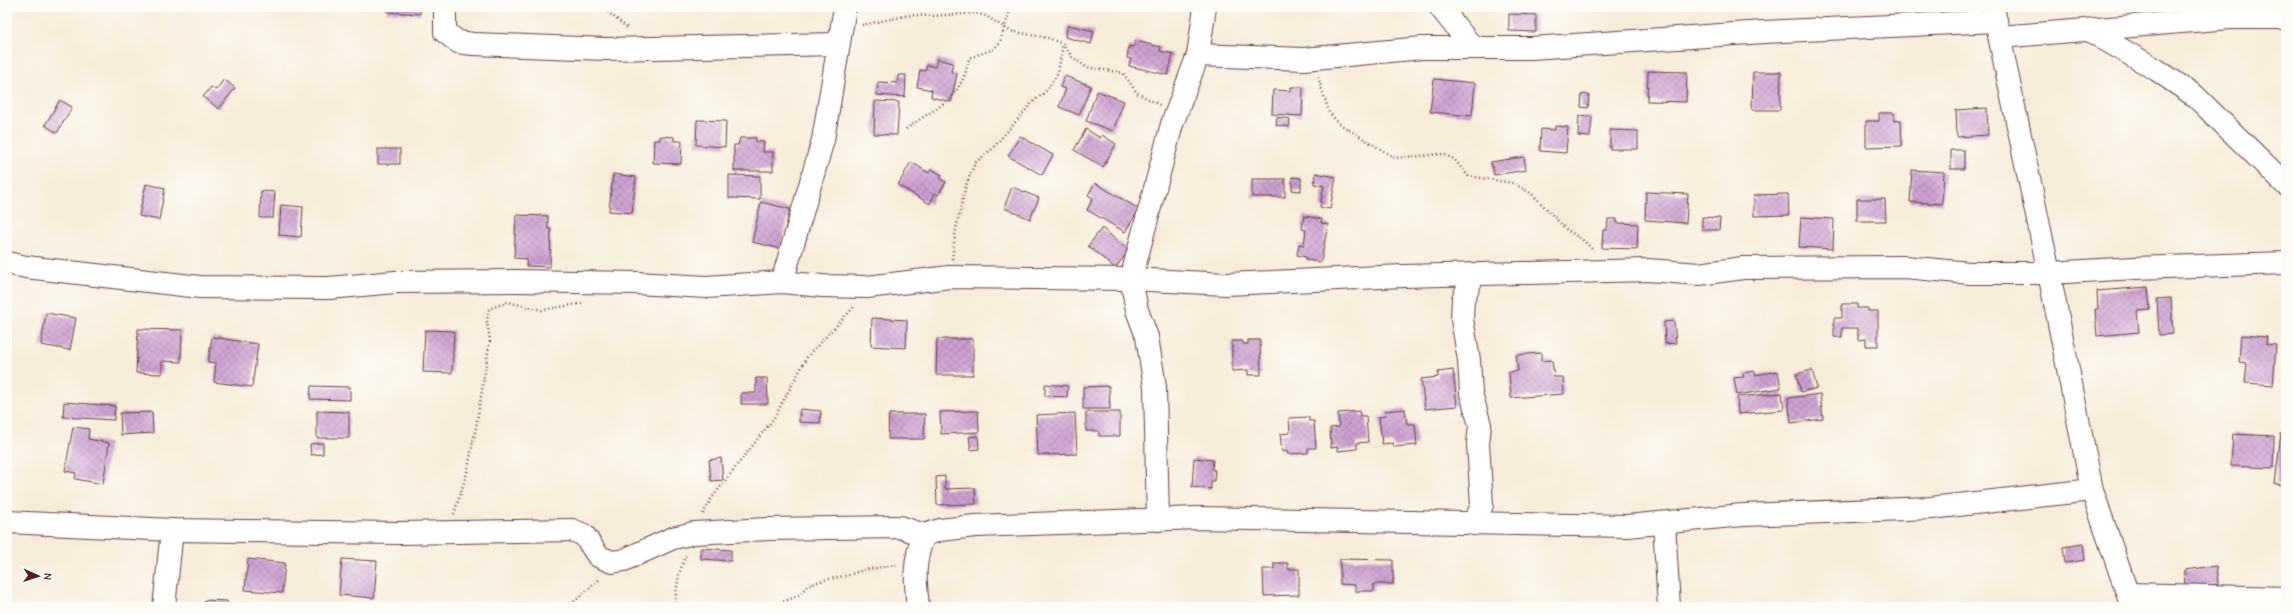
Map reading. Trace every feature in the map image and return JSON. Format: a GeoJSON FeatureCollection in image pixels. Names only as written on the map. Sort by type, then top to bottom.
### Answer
{"type":"FeatureCollection","features":[{"type":"Feature","properties":{"kind":"street"},"geometry":{"type":"LineString","coordinates":[[445,7],[445,32],[458,42],[606,49],[653,48],[839,38]]}},
{"type":"Feature","properties":{"kind":"street"},"geometry":{"type":"LineString","coordinates":[[782,282],[822,140],[845,7]]}},
{"type":"Feature","properties":{"kind":"street"},"geometry":{"type":"LineString","coordinates":[[1158,520],[1155,386],[1147,337],[1137,310],[1131,279],[1150,201],[1176,114],[1198,55],[1205,7]]}},
{"type":"Feature","properties":{"kind":"street"},"geometry":{"type":"LineString","coordinates":[[1440,7],[1473,48]]}},
{"type":"Feature","properties":{"kind":"street"},"geometry":{"type":"LineString","coordinates":[[1198,55],[1304,59],[1422,48],[1530,48],[1764,32],[1997,22],[2090,30],[2230,18],[2286,18]]}},
{"type":"Feature","properties":{"kind":"street"},"geometry":{"type":"LineString","coordinates":[[1997,22],[2092,490],[2130,601],[2286,598]]}},
{"type":"Feature","properties":{"kind":"street"},"geometry":{"type":"LineString","coordinates":[[2090,30],[2157,70],[2195,96],[2286,185]]}},
{"type":"Feature","properties":{"kind":"street"},"geometry":{"type":"LineString","coordinates":[[7,263],[34,268],[200,287],[329,288],[395,282],[511,281],[636,283],[706,287],[782,282],[822,286],[867,287],[950,277],[1131,279],[1226,284],[1612,270],[1648,270],[1699,274],[1743,268],[1904,267],[1970,273],[2049,273],[2136,268],[2286,263]]}},
{"type":"Feature","properties":{"kind":"street"},"geometry":{"type":"LineString","coordinates":[[1474,274],[1463,299],[1462,319],[1469,360],[1471,393],[1480,425],[1478,444],[1482,505],[1474,524]]}},
{"type":"Feature","properties":{"kind":"street"},"geometry":{"type":"LineString","coordinates":[[7,522],[172,530],[448,532],[572,530],[584,535],[598,556],[612,562],[624,560],[673,538],[691,540],[768,529],[900,527],[924,534],[940,530],[975,526],[1198,518],[1627,526],[1743,515],[1931,508],[2092,490]]}},
{"type":"Feature","properties":{"kind":"street"},"geometry":{"type":"LineString","coordinates":[[1664,523],[1669,607]]}},
{"type":"Feature","properties":{"kind":"street"},"geometry":{"type":"LineString","coordinates":[[164,607],[172,530]]}},
{"type":"Feature","properties":{"kind":"street"},"geometry":{"type":"LineString","coordinates":[[918,607],[915,562],[924,534]]}},
{"type":"Feature","properties":{"kind":"path"},"geometry":{"type":"LineString","coordinates":[[601,7],[653,48]]}},
{"type":"Feature","properties":{"kind":"path"},"geometry":{"type":"LineString","coordinates":[[906,129],[948,100],[961,87],[966,75],[969,58],[994,49],[1000,42],[1011,7]]}},
{"type":"Feature","properties":{"kind":"path"},"geometry":{"type":"LineString","coordinates":[[839,38],[885,19],[910,15],[933,16],[975,13],[986,16],[1005,29],[1048,38],[1063,44],[1072,57],[1086,67],[1123,73],[1137,92],[1176,114]]}},
{"type":"Feature","properties":{"kind":"path"},"geometry":{"type":"LineString","coordinates":[[950,277],[956,229],[966,185],[975,163],[992,149],[1031,104],[1048,90],[1058,72],[1063,44]]}},
{"type":"Feature","properties":{"kind":"path"},"geometry":{"type":"LineString","coordinates":[[1304,59],[1320,79],[1329,112],[1338,123],[1395,158],[1443,154],[1454,159],[1468,176],[1513,183],[1532,194],[1566,229],[1584,241],[1612,270]]}},
{"type":"Feature","properties":{"kind":"path"},"geometry":{"type":"LineString","coordinates":[[674,607],[679,574],[691,540],[711,499],[774,418],[807,356],[858,302],[867,287]]}},
{"type":"Feature","properties":{"kind":"path"},"geometry":{"type":"LineString","coordinates":[[448,532],[467,473],[490,340],[487,322],[489,309],[508,302],[542,310],[591,301]]}},
{"type":"Feature","properties":{"kind":"path"},"geometry":{"type":"LineString","coordinates":[[568,607],[598,581],[612,562]]}},
{"type":"Feature","properties":{"kind":"path"},"geometry":{"type":"LineString","coordinates":[[764,607],[788,600],[799,595],[807,586],[824,580],[849,575],[863,570],[915,562]]}},
{"type":"Feature","properties":{"kind":"building"},"geometry":{"type":"Polygon","coordinates":[[[387,7],[420,7],[420,14],[387,12],[387,7]]]}},
{"type":"Feature","properties":{"kind":"building"},"geometry":{"type":"Polygon","coordinates":[[[1509,14],[1536,15],[1536,32],[1509,31],[1509,14]]]}},
{"type":"Feature","properties":{"kind":"building"},"geometry":{"type":"Polygon","coordinates":[[[1068,25],[1094,31],[1091,44],[1065,37],[1068,25]]]}},
{"type":"Feature","properties":{"kind":"building"},"geometry":{"type":"Polygon","coordinates":[[[1135,41],[1161,47],[1160,51],[1173,54],[1168,75],[1129,66],[1131,59],[1127,58],[1129,46],[1134,47],[1135,41]]]}},
{"type":"Feature","properties":{"kind":"building"},"geometry":{"type":"Polygon","coordinates":[[[937,59],[953,63],[951,72],[957,74],[951,102],[931,97],[932,90],[917,87],[920,70],[925,71],[927,65],[935,67],[937,59]]]}},
{"type":"Feature","properties":{"kind":"building"},"geometry":{"type":"Polygon","coordinates":[[[1648,71],[1687,72],[1686,102],[1647,101],[1648,71]]]}},
{"type":"Feature","properties":{"kind":"building"},"geometry":{"type":"Polygon","coordinates":[[[1753,72],[1781,72],[1780,110],[1752,110],[1753,72]]]}},
{"type":"Feature","properties":{"kind":"building"},"geometry":{"type":"Polygon","coordinates":[[[898,75],[906,75],[905,97],[877,95],[878,82],[898,83],[898,75]]]}},
{"type":"Feature","properties":{"kind":"building"},"geometry":{"type":"Polygon","coordinates":[[[1065,76],[1091,86],[1079,115],[1059,107],[1066,89],[1060,87],[1065,76]]]}},
{"type":"Feature","properties":{"kind":"building"},"geometry":{"type":"Polygon","coordinates":[[[224,79],[235,88],[219,109],[203,97],[211,87],[216,90],[224,79]]]}},
{"type":"Feature","properties":{"kind":"building"},"geometry":{"type":"Polygon","coordinates":[[[1434,79],[1475,83],[1472,116],[1430,112],[1434,79]]]}},
{"type":"Feature","properties":{"kind":"building"},"geometry":{"type":"Polygon","coordinates":[[[1291,87],[1303,87],[1302,116],[1272,114],[1273,90],[1291,91],[1291,87]]]}},
{"type":"Feature","properties":{"kind":"building"},"geometry":{"type":"Polygon","coordinates":[[[1097,91],[1124,101],[1113,131],[1086,121],[1097,91]]]}},
{"type":"Feature","properties":{"kind":"building"},"geometry":{"type":"Polygon","coordinates":[[[1582,94],[1589,95],[1588,108],[1581,107],[1582,94]]]}},
{"type":"Feature","properties":{"kind":"building"},"geometry":{"type":"Polygon","coordinates":[[[60,100],[72,107],[57,133],[45,125],[60,100]]]}},
{"type":"Feature","properties":{"kind":"building"},"geometry":{"type":"Polygon","coordinates":[[[875,101],[899,102],[897,135],[874,134],[875,101]]]}},
{"type":"Feature","properties":{"kind":"building"},"geometry":{"type":"Polygon","coordinates":[[[1987,108],[1988,135],[1957,137],[1956,110],[1987,108]]]}},
{"type":"Feature","properties":{"kind":"building"},"geometry":{"type":"Polygon","coordinates":[[[1879,113],[1894,113],[1894,121],[1901,120],[1902,146],[1866,147],[1866,121],[1879,121],[1879,113]]]}},
{"type":"Feature","properties":{"kind":"building"},"geometry":{"type":"Polygon","coordinates":[[[1579,116],[1592,117],[1590,137],[1578,136],[1579,116]]]}},
{"type":"Feature","properties":{"kind":"building"},"geometry":{"type":"Polygon","coordinates":[[[1277,117],[1290,119],[1289,127],[1276,125],[1277,117]]]}},
{"type":"Feature","properties":{"kind":"building"},"geometry":{"type":"Polygon","coordinates":[[[697,120],[726,121],[725,147],[696,145],[697,120]]]}},
{"type":"Feature","properties":{"kind":"building"},"geometry":{"type":"Polygon","coordinates":[[[1555,126],[1568,127],[1566,153],[1540,151],[1541,129],[1555,130],[1555,126]]]}},
{"type":"Feature","properties":{"kind":"building"},"geometry":{"type":"Polygon","coordinates":[[[1086,129],[1100,138],[1102,135],[1116,144],[1103,167],[1074,150],[1086,129]]]}},
{"type":"Feature","properties":{"kind":"building"},"geometry":{"type":"Polygon","coordinates":[[[1610,130],[1638,131],[1638,149],[1610,149],[1610,130]]]}},
{"type":"Feature","properties":{"kind":"building"},"geometry":{"type":"Polygon","coordinates":[[[660,136],[674,137],[674,141],[682,141],[681,164],[653,163],[654,140],[660,140],[660,136]]]}},
{"type":"Feature","properties":{"kind":"building"},"geometry":{"type":"Polygon","coordinates":[[[1020,136],[1053,155],[1042,175],[1008,156],[1020,136]]]}},
{"type":"Feature","properties":{"kind":"building"},"geometry":{"type":"Polygon","coordinates":[[[740,138],[756,138],[756,142],[764,142],[763,152],[773,152],[773,171],[734,171],[734,145],[738,145],[740,138]]]}},
{"type":"Feature","properties":{"kind":"building"},"geometry":{"type":"Polygon","coordinates":[[[378,149],[400,149],[400,164],[378,164],[378,149]]]}},
{"type":"Feature","properties":{"kind":"building"},"geometry":{"type":"Polygon","coordinates":[[[1951,150],[1964,150],[1964,169],[1951,169],[1951,150]]]}},
{"type":"Feature","properties":{"kind":"building"},"geometry":{"type":"Polygon","coordinates":[[[1524,157],[1526,170],[1494,175],[1491,162],[1524,157]]]}},
{"type":"Feature","properties":{"kind":"building"},"geometry":{"type":"Polygon","coordinates":[[[911,162],[929,173],[931,169],[942,175],[940,179],[946,182],[938,195],[935,193],[930,204],[898,185],[911,162]]]}},
{"type":"Feature","properties":{"kind":"building"},"geometry":{"type":"Polygon","coordinates":[[[1912,170],[1944,172],[1942,204],[1910,202],[1912,170]]]}},
{"type":"Feature","properties":{"kind":"building"},"geometry":{"type":"Polygon","coordinates":[[[1316,173],[1336,177],[1330,209],[1320,207],[1324,186],[1314,184],[1316,173]]]}},
{"type":"Feature","properties":{"kind":"building"},"geometry":{"type":"Polygon","coordinates":[[[613,174],[636,177],[632,213],[609,211],[613,174]]]}},
{"type":"Feature","properties":{"kind":"building"},"geometry":{"type":"Polygon","coordinates":[[[729,175],[760,176],[760,199],[729,198],[729,175]]]}},
{"type":"Feature","properties":{"kind":"building"},"geometry":{"type":"Polygon","coordinates":[[[1292,177],[1301,178],[1301,191],[1292,190],[1292,177]]]}},
{"type":"Feature","properties":{"kind":"building"},"geometry":{"type":"Polygon","coordinates":[[[1252,179],[1285,179],[1285,197],[1252,197],[1252,179]]]}},
{"type":"Feature","properties":{"kind":"building"},"geometry":{"type":"Polygon","coordinates":[[[1095,183],[1139,209],[1125,232],[1087,210],[1093,198],[1088,195],[1095,183]]]}},
{"type":"Feature","properties":{"kind":"building"},"geometry":{"type":"Polygon","coordinates":[[[146,184],[165,188],[159,220],[139,216],[146,184]]]}},
{"type":"Feature","properties":{"kind":"building"},"geometry":{"type":"Polygon","coordinates":[[[1012,187],[1039,198],[1030,219],[1004,208],[1012,187]]]}},
{"type":"Feature","properties":{"kind":"building"},"geometry":{"type":"Polygon","coordinates":[[[261,191],[275,192],[273,218],[260,218],[261,191]]]}},
{"type":"Feature","properties":{"kind":"building"},"geometry":{"type":"Polygon","coordinates":[[[1646,192],[1688,194],[1686,223],[1645,220],[1646,192]]]}},
{"type":"Feature","properties":{"kind":"building"},"geometry":{"type":"Polygon","coordinates":[[[1788,194],[1789,215],[1754,216],[1754,195],[1788,194]]]}},
{"type":"Feature","properties":{"kind":"building"},"geometry":{"type":"Polygon","coordinates":[[[1857,199],[1885,199],[1886,221],[1857,221],[1857,199]]]}},
{"type":"Feature","properties":{"kind":"building"},"geometry":{"type":"Polygon","coordinates":[[[761,202],[790,209],[781,249],[752,242],[761,202]]]}},
{"type":"Feature","properties":{"kind":"building"},"geometry":{"type":"Polygon","coordinates":[[[281,205],[303,207],[301,237],[279,235],[281,205]]]}},
{"type":"Feature","properties":{"kind":"building"},"geometry":{"type":"Polygon","coordinates":[[[516,215],[548,216],[548,229],[551,229],[550,267],[526,266],[527,259],[514,258],[516,215]]]}},
{"type":"Feature","properties":{"kind":"building"},"geometry":{"type":"Polygon","coordinates":[[[1304,216],[1322,219],[1321,223],[1328,224],[1321,262],[1306,260],[1306,257],[1297,255],[1299,244],[1304,245],[1306,230],[1302,229],[1304,216]]]}},
{"type":"Feature","properties":{"kind":"building"},"geometry":{"type":"Polygon","coordinates":[[[1702,217],[1720,218],[1719,230],[1702,230],[1702,217]]]}},
{"type":"Feature","properties":{"kind":"building"},"geometry":{"type":"Polygon","coordinates":[[[1801,217],[1834,219],[1833,249],[1799,247],[1801,217]]]}},
{"type":"Feature","properties":{"kind":"building"},"geometry":{"type":"Polygon","coordinates":[[[1608,219],[1617,219],[1617,223],[1638,224],[1637,249],[1602,248],[1603,230],[1607,230],[1608,219]]]}},
{"type":"Feature","properties":{"kind":"building"},"geometry":{"type":"Polygon","coordinates":[[[1102,228],[1129,251],[1115,268],[1088,246],[1102,228]]]}},
{"type":"Feature","properties":{"kind":"building"},"geometry":{"type":"Polygon","coordinates":[[[2148,287],[2150,310],[2137,311],[2139,332],[2097,336],[2095,309],[2098,309],[2097,291],[2148,287]]]}},
{"type":"Feature","properties":{"kind":"building"},"geometry":{"type":"Polygon","coordinates":[[[2171,298],[2173,334],[2159,335],[2157,299],[2171,298]]]}},
{"type":"Feature","properties":{"kind":"building"},"geometry":{"type":"Polygon","coordinates":[[[1842,304],[1857,304],[1857,308],[1868,308],[1868,311],[1878,311],[1878,346],[1866,346],[1866,339],[1858,340],[1858,328],[1842,328],[1842,337],[1834,337],[1834,318],[1842,318],[1842,304]]]}},
{"type":"Feature","properties":{"kind":"building"},"geometry":{"type":"Polygon","coordinates":[[[46,313],[76,318],[70,350],[41,345],[46,313]]]}},
{"type":"Feature","properties":{"kind":"building"},"geometry":{"type":"Polygon","coordinates":[[[872,318],[907,320],[906,348],[871,346],[872,318]]]}},
{"type":"Feature","properties":{"kind":"building"},"geometry":{"type":"Polygon","coordinates":[[[1674,321],[1676,343],[1665,344],[1664,322],[1674,321]]]}},
{"type":"Feature","properties":{"kind":"building"},"geometry":{"type":"Polygon","coordinates":[[[138,329],[182,330],[181,362],[162,361],[162,374],[136,373],[138,329]]]}},
{"type":"Feature","properties":{"kind":"building"},"geometry":{"type":"Polygon","coordinates":[[[425,330],[454,331],[452,373],[423,372],[425,330]]]}},
{"type":"Feature","properties":{"kind":"building"},"geometry":{"type":"Polygon","coordinates":[[[2241,335],[2267,337],[2266,344],[2276,345],[2273,385],[2245,383],[2247,363],[2239,362],[2241,335]]]}},
{"type":"Feature","properties":{"kind":"building"},"geometry":{"type":"Polygon","coordinates":[[[212,337],[258,344],[252,387],[214,382],[216,363],[208,362],[212,337]]]}},
{"type":"Feature","properties":{"kind":"building"},"geometry":{"type":"Polygon","coordinates":[[[937,339],[973,339],[973,375],[936,375],[937,339]]]}},
{"type":"Feature","properties":{"kind":"building"},"geometry":{"type":"Polygon","coordinates":[[[1248,340],[1260,340],[1261,375],[1248,375],[1248,370],[1232,371],[1232,341],[1243,341],[1243,344],[1248,344],[1248,340]]]}},
{"type":"Feature","properties":{"kind":"building"},"geometry":{"type":"Polygon","coordinates":[[[1541,353],[1541,361],[1552,360],[1554,377],[1563,377],[1564,394],[1511,398],[1509,372],[1518,371],[1516,355],[1541,353]]]}},
{"type":"Feature","properties":{"kind":"building"},"geometry":{"type":"Polygon","coordinates":[[[1453,370],[1457,406],[1425,409],[1421,379],[1438,377],[1438,372],[1453,370]]]}},
{"type":"Feature","properties":{"kind":"building"},"geometry":{"type":"Polygon","coordinates":[[[1812,370],[1817,388],[1801,392],[1796,374],[1812,370]]]}},
{"type":"Feature","properties":{"kind":"building"},"geometry":{"type":"Polygon","coordinates":[[[1755,371],[1755,375],[1778,371],[1781,388],[1737,395],[1734,378],[1744,377],[1743,373],[1755,371]]]}},
{"type":"Feature","properties":{"kind":"building"},"geometry":{"type":"Polygon","coordinates":[[[756,378],[767,378],[768,404],[741,404],[741,393],[756,393],[756,378]]]}},
{"type":"Feature","properties":{"kind":"building"},"geometry":{"type":"Polygon","coordinates":[[[1045,384],[1068,386],[1067,397],[1045,396],[1045,384]]]}},
{"type":"Feature","properties":{"kind":"building"},"geometry":{"type":"Polygon","coordinates":[[[311,386],[350,387],[350,400],[310,399],[311,386]]]}},
{"type":"Feature","properties":{"kind":"building"},"geometry":{"type":"Polygon","coordinates":[[[1109,386],[1110,409],[1083,409],[1083,387],[1109,386]]]}},
{"type":"Feature","properties":{"kind":"building"},"geometry":{"type":"Polygon","coordinates":[[[1782,393],[1784,410],[1738,414],[1737,397],[1782,393]]]}},
{"type":"Feature","properties":{"kind":"building"},"geometry":{"type":"Polygon","coordinates":[[[1820,394],[1823,419],[1791,423],[1788,398],[1820,394]]]}},
{"type":"Feature","properties":{"kind":"building"},"geometry":{"type":"Polygon","coordinates":[[[64,402],[115,406],[114,420],[63,417],[64,402]]]}},
{"type":"Feature","properties":{"kind":"building"},"geometry":{"type":"Polygon","coordinates":[[[800,409],[821,411],[820,423],[799,422],[800,409]]]}},
{"type":"Feature","properties":{"kind":"building"},"geometry":{"type":"Polygon","coordinates":[[[1405,409],[1407,424],[1415,424],[1417,445],[1394,447],[1393,443],[1382,444],[1379,417],[1386,416],[1385,411],[1405,409]]]}},
{"type":"Feature","properties":{"kind":"building"},"geometry":{"type":"Polygon","coordinates":[[[317,411],[349,412],[349,438],[317,438],[317,411]]]}},
{"type":"Feature","properties":{"kind":"building"},"geometry":{"type":"Polygon","coordinates":[[[978,411],[979,432],[941,434],[940,412],[978,411]]]}},
{"type":"Feature","properties":{"kind":"building"},"geometry":{"type":"Polygon","coordinates":[[[1359,411],[1360,416],[1366,416],[1368,442],[1357,443],[1357,449],[1338,451],[1338,447],[1331,448],[1330,428],[1339,427],[1338,413],[1359,411]]]}},
{"type":"Feature","properties":{"kind":"building"},"geometry":{"type":"Polygon","coordinates":[[[152,412],[153,433],[121,435],[120,413],[152,412]]]}},
{"type":"Feature","properties":{"kind":"building"},"geometry":{"type":"Polygon","coordinates":[[[1086,412],[1120,412],[1120,436],[1099,436],[1099,431],[1086,431],[1086,412]]]}},
{"type":"Feature","properties":{"kind":"building"},"geometry":{"type":"Polygon","coordinates":[[[1075,413],[1077,454],[1038,455],[1036,415],[1075,413]]]}},
{"type":"Feature","properties":{"kind":"building"},"geometry":{"type":"Polygon","coordinates":[[[889,414],[925,414],[924,439],[888,439],[889,414]]]}},
{"type":"Feature","properties":{"kind":"building"},"geometry":{"type":"Polygon","coordinates":[[[1309,417],[1309,421],[1314,421],[1316,448],[1308,448],[1308,453],[1288,454],[1287,451],[1282,452],[1280,434],[1290,433],[1289,418],[1309,417]]]}},
{"type":"Feature","properties":{"kind":"building"},"geometry":{"type":"Polygon","coordinates":[[[73,427],[89,429],[88,439],[109,443],[103,484],[75,479],[76,473],[65,471],[73,427]]]}},
{"type":"Feature","properties":{"kind":"building"},"geometry":{"type":"Polygon","coordinates":[[[2281,433],[2286,433],[2286,485],[2275,484],[2281,433]]]}},
{"type":"Feature","properties":{"kind":"building"},"geometry":{"type":"Polygon","coordinates":[[[2233,434],[2274,436],[2273,468],[2231,466],[2233,434]]]}},
{"type":"Feature","properties":{"kind":"building"},"geometry":{"type":"Polygon","coordinates":[[[978,436],[979,449],[971,450],[969,437],[978,436]]]}},
{"type":"Feature","properties":{"kind":"building"},"geometry":{"type":"Polygon","coordinates":[[[323,443],[323,454],[311,455],[310,444],[323,443]]]}},
{"type":"Feature","properties":{"kind":"building"},"geometry":{"type":"Polygon","coordinates":[[[721,458],[723,480],[711,481],[709,460],[721,458]]]}},
{"type":"Feature","properties":{"kind":"building"},"geometry":{"type":"Polygon","coordinates":[[[1194,458],[1213,460],[1212,470],[1215,470],[1214,481],[1211,481],[1211,489],[1192,487],[1194,458]]]}},
{"type":"Feature","properties":{"kind":"building"},"geometry":{"type":"Polygon","coordinates":[[[945,476],[945,489],[975,488],[976,504],[937,505],[936,477],[945,476]]]}},
{"type":"Feature","properties":{"kind":"building"},"geometry":{"type":"Polygon","coordinates":[[[2083,544],[2085,560],[2065,563],[2063,547],[2083,544]]]}},
{"type":"Feature","properties":{"kind":"building"},"geometry":{"type":"Polygon","coordinates":[[[701,548],[731,550],[731,561],[701,559],[701,548]]]}},
{"type":"Feature","properties":{"kind":"building"},"geometry":{"type":"Polygon","coordinates":[[[248,559],[285,563],[282,593],[245,590],[248,559]]]}},
{"type":"Feature","properties":{"kind":"building"},"geometry":{"type":"Polygon","coordinates":[[[342,559],[377,561],[374,598],[339,595],[342,559]]]}},
{"type":"Feature","properties":{"kind":"building"},"geometry":{"type":"Polygon","coordinates":[[[1340,559],[1393,560],[1393,584],[1374,584],[1374,591],[1355,591],[1355,585],[1340,584],[1340,559]]]}},
{"type":"Feature","properties":{"kind":"building"},"geometry":{"type":"Polygon","coordinates":[[[1274,563],[1288,563],[1288,569],[1299,569],[1299,595],[1264,596],[1263,569],[1274,569],[1274,563]]]}},
{"type":"Feature","properties":{"kind":"building"},"geometry":{"type":"Polygon","coordinates":[[[2216,566],[2218,584],[2185,587],[2184,570],[2216,566]]]}},
{"type":"Feature","properties":{"kind":"building"},"geometry":{"type":"Polygon","coordinates":[[[205,600],[227,601],[227,607],[204,607],[205,600]]]}}]}
